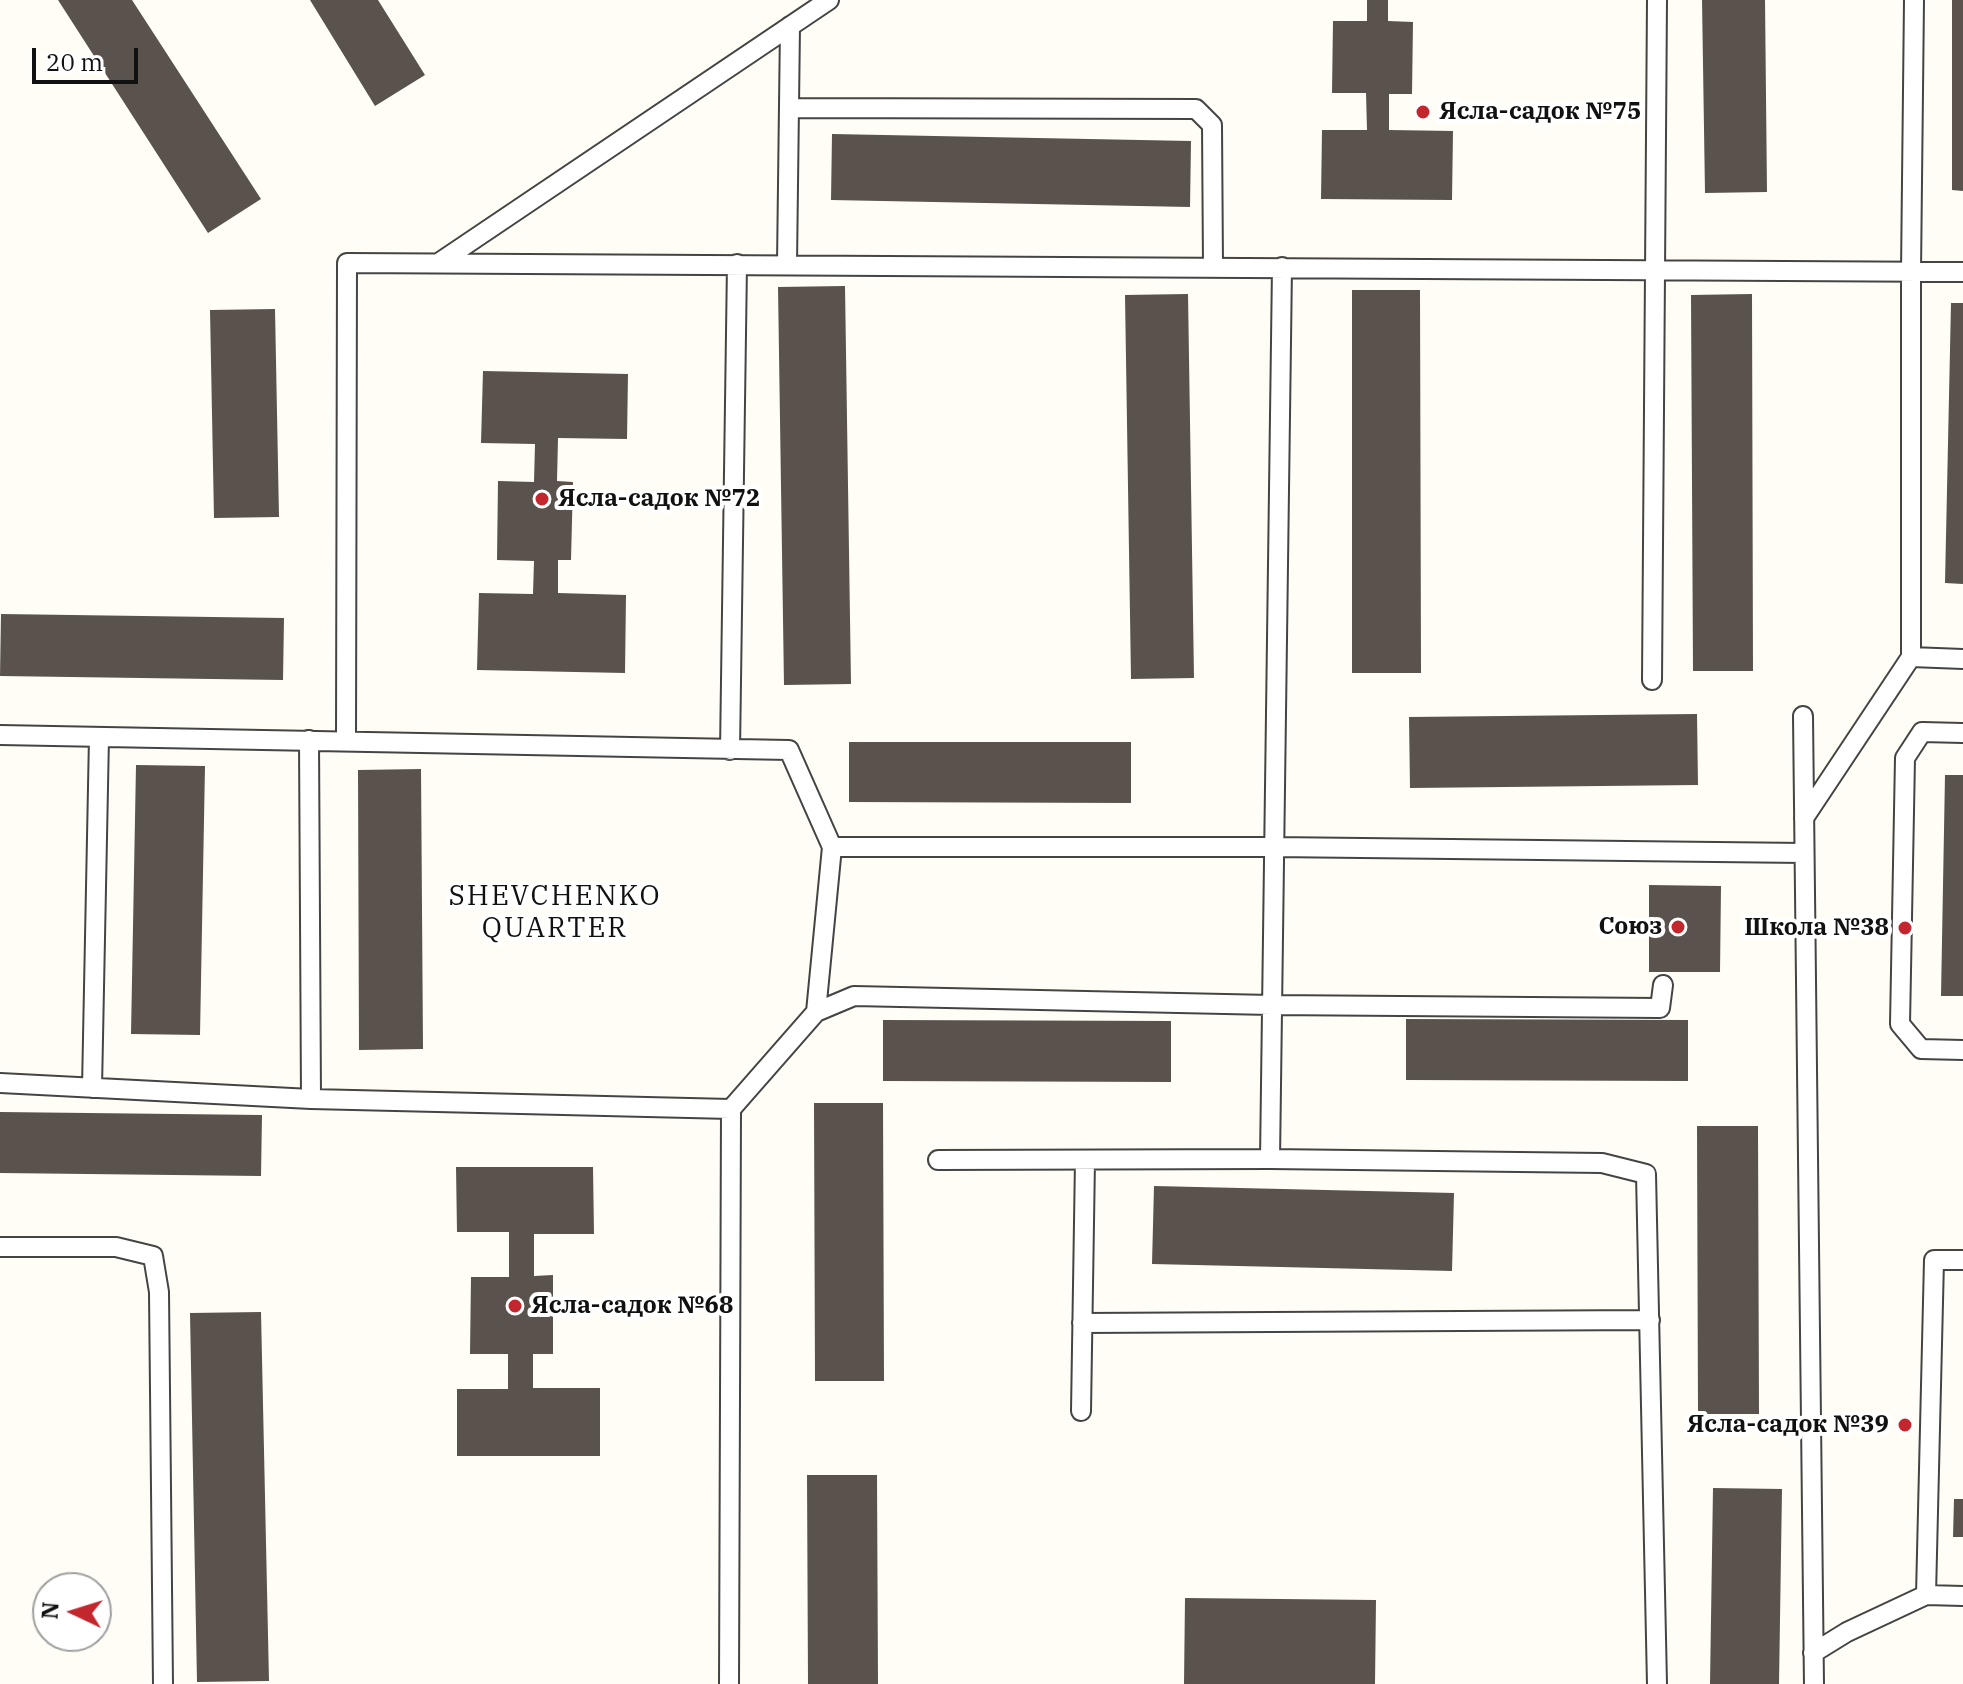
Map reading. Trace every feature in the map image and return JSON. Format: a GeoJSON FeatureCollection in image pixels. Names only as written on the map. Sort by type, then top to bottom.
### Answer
{"type":"FeatureCollection","features":[{"type":"Feature","properties":{"kind":"lane"},"geometry":{"type":"LineString","coordinates":[[440,263],[790,26],[809,6],[829,0]]}},
{"type":"Feature","properties":{"kind":"lane"},"geometry":{"type":"LineString","coordinates":[[1652,680],[1657,0]]}},
{"type":"Feature","properties":{"kind":"lane"},"geometry":{"type":"LineString","coordinates":[[1804,818],[1911,657],[1914,0]]}},
{"type":"Feature","properties":{"kind":"lane"},"geometry":{"type":"LineString","coordinates":[[787,264],[790,26]]}},
{"type":"Feature","properties":{"kind":"lane"},"geometry":{"type":"LineString","coordinates":[[789,108],[1196,109],[1212,125],[1213,266]]}},
{"type":"Feature","properties":{"kind":"lane"},"geometry":{"type":"LineString","coordinates":[[346,741],[347,263],[1963,272]]}},
{"type":"Feature","properties":{"kind":"lane"},"geometry":{"type":"LineString","coordinates":[[730,750],[737,264]]}},
{"type":"Feature","properties":{"kind":"lane"},"geometry":{"type":"LineString","coordinates":[[1270,1159],[1282,267]]}},
{"type":"Feature","properties":{"kind":"lane"},"geometry":{"type":"LineString","coordinates":[[1911,657],[1963,659]]}},
{"type":"Feature","properties":{"kind":"lane"},"geometry":{"type":"LineString","coordinates":[[1803,716],[1814,1684]]}},
{"type":"Feature","properties":{"kind":"lane"},"geometry":{"type":"LineString","coordinates":[[1963,733],[1922,732],[1905,758],[1900,1024],[1921,1049],[1963,1050]]}},
{"type":"Feature","properties":{"kind":"lane"},"geometry":{"type":"LineString","coordinates":[[0,735],[789,750],[832,847],[816,1012]]}},
{"type":"Feature","properties":{"kind":"lane"},"geometry":{"type":"LineString","coordinates":[[92,1088],[99,737]]}},
{"type":"Feature","properties":{"kind":"lane"},"geometry":{"type":"LineString","coordinates":[[309,740],[311,1099]]}},
{"type":"Feature","properties":{"kind":"lane"},"geometry":{"type":"LineString","coordinates":[[832,847],[1274,847],[1804,853]]}},
{"type":"Feature","properties":{"kind":"lane"},"geometry":{"type":"LineString","coordinates":[[729,1684],[731,1109],[816,1012],[854,996],[1271,1005],[1660,1008],[1663,985]]}},
{"type":"Feature","properties":{"kind":"lane"},"geometry":{"type":"LineString","coordinates":[[0,1083],[311,1099],[731,1109]]}},
{"type":"Feature","properties":{"kind":"lane"},"geometry":{"type":"LineString","coordinates":[[938,1160],[1270,1159],[1602,1163],[1646,1174],[1657,1684]]}},
{"type":"Feature","properties":{"kind":"lane"},"geometry":{"type":"LineString","coordinates":[[1081,1411],[1085,1160]]}},
{"type":"Feature","properties":{"kind":"lane"},"geometry":{"type":"LineString","coordinates":[[0,1247],[116,1247],[153,1256],[159,1292],[163,1684]]}},
{"type":"Feature","properties":{"kind":"lane"},"geometry":{"type":"LineString","coordinates":[[1926,1595],[1934,1260],[1963,1260]]}},
{"type":"Feature","properties":{"kind":"lane"},"geometry":{"type":"LineString","coordinates":[[1082,1323],[1650,1320]]}},
{"type":"Feature","properties":{"kind":"lane"},"geometry":{"type":"LineString","coordinates":[[1813,1653],[1847,1632],[1926,1595],[1963,1596]]}},
{"type":"Feature","properties":{"kind":"building"},"geometry":{"type":"Polygon","coordinates":[[[58,0],[132,0],[261,199],[208,233],[58,0]]]}},
{"type":"Feature","properties":{"kind":"building"},"geometry":{"type":"Polygon","coordinates":[[[310,0],[378,0],[425,75],[375,106],[310,0]]]}},
{"type":"Feature","properties":{"kind":"building"},"geometry":{"type":"Polygon","coordinates":[[[1367,0],[1388,0],[1388,21],[1413,22],[1412,94],[1389,94],[1389,130],[1453,131],[1452,200],[1321,199],[1322,130],[1367,130],[1366,93],[1332,93],[1333,21],[1367,21],[1367,0]]]}},
{"type":"Feature","properties":{"kind":"building"},"geometry":{"type":"Polygon","coordinates":[[[1702,0],[1765,0],[1767,192],[1705,193],[1702,0]]]}},
{"type":"Feature","properties":{"kind":"building"},"geometry":{"type":"Polygon","coordinates":[[[1952,0],[1963,0],[1963,191],[1952,190],[1952,0]]]}},
{"type":"Feature","properties":{"kind":"building"},"geometry":{"type":"Polygon","coordinates":[[[832,134],[1191,141],[1190,207],[831,200],[832,134]]]}},
{"type":"Feature","properties":{"kind":"building"},"geometry":{"type":"Polygon","coordinates":[[[845,286],[851,684],[784,685],[778,287],[845,286]]]}},
{"type":"Feature","properties":{"kind":"building"},"geometry":{"type":"Polygon","coordinates":[[[1352,290],[1420,290],[1421,673],[1352,673],[1352,290]]]}},
{"type":"Feature","properties":{"kind":"building"},"geometry":{"type":"Polygon","coordinates":[[[1188,294],[1194,678],[1131,679],[1125,295],[1188,294]]]}},
{"type":"Feature","properties":{"kind":"building"},"geometry":{"type":"Polygon","coordinates":[[[1752,294],[1753,671],[1693,671],[1691,295],[1752,294]]]}},
{"type":"Feature","properties":{"kind":"building"},"geometry":{"type":"Polygon","coordinates":[[[1951,303],[1963,303],[1963,584],[1945,583],[1951,303]]]}},
{"type":"Feature","properties":{"kind":"building"},"geometry":{"type":"Polygon","coordinates":[[[275,309],[279,517],[214,518],[210,310],[275,309]]]}},
{"type":"Feature","properties":{"kind":"building"},"geometry":{"type":"Polygon","coordinates":[[[483,371],[628,374],[627,439],[558,438],[557,481],[573,482],[571,560],[558,560],[558,593],[626,595],[625,673],[477,670],[479,593],[533,594],[534,561],[497,560],[498,481],[534,482],[535,444],[481,443],[483,371]]]}},
{"type":"Feature","properties":{"kind":"building"},"geometry":{"type":"Polygon","coordinates":[[[1,614],[284,618],[283,680],[0,676],[1,614]]]}},
{"type":"Feature","properties":{"kind":"building"},"geometry":{"type":"Polygon","coordinates":[[[1697,714],[1698,785],[1410,788],[1409,717],[1697,714]]]}},
{"type":"Feature","properties":{"kind":"building"},"geometry":{"type":"Polygon","coordinates":[[[849,742],[1131,742],[1131,803],[849,802],[849,742]]]}},
{"type":"Feature","properties":{"kind":"building"},"geometry":{"type":"Polygon","coordinates":[[[136,765],[205,766],[200,1035],[131,1034],[136,765]]]}},
{"type":"Feature","properties":{"kind":"building"},"geometry":{"type":"Polygon","coordinates":[[[421,769],[423,1049],[359,1050],[358,770],[421,769]]]}},
{"type":"Feature","properties":{"kind":"building"},"geometry":{"type":"Polygon","coordinates":[[[1945,775],[1963,775],[1963,996],[1941,996],[1945,775]]]}},
{"type":"Feature","properties":{"kind":"building"},"geometry":{"type":"Polygon","coordinates":[[[1649,885],[1721,886],[1720,972],[1649,972],[1649,885]]]}},
{"type":"Feature","properties":{"kind":"building"},"geometry":{"type":"Polygon","coordinates":[[[1406,1019],[1688,1020],[1688,1081],[1406,1080],[1406,1019]]]}},
{"type":"Feature","properties":{"kind":"building"},"geometry":{"type":"Polygon","coordinates":[[[883,1020],[1171,1021],[1171,1082],[883,1081],[883,1020]]]}},
{"type":"Feature","properties":{"kind":"building"},"geometry":{"type":"Polygon","coordinates":[[[814,1103],[883,1103],[884,1381],[815,1381],[814,1103]]]}},
{"type":"Feature","properties":{"kind":"building"},"geometry":{"type":"Polygon","coordinates":[[[0,1112],[262,1115],[261,1176],[0,1173],[0,1112]]]}},
{"type":"Feature","properties":{"kind":"building"},"geometry":{"type":"Polygon","coordinates":[[[1697,1126],[1758,1126],[1759,1414],[1698,1414],[1697,1126]]]}},
{"type":"Feature","properties":{"kind":"building"},"geometry":{"type":"Polygon","coordinates":[[[456,1167],[593,1167],[594,1234],[534,1234],[534,1276],[553,1275],[553,1354],[533,1354],[533,1388],[600,1388],[600,1456],[457,1456],[457,1389],[508,1389],[508,1354],[470,1354],[471,1277],[509,1277],[509,1232],[457,1232],[456,1167]]]}},
{"type":"Feature","properties":{"kind":"building"},"geometry":{"type":"Polygon","coordinates":[[[1154,1186],[1454,1193],[1452,1271],[1152,1264],[1154,1186]]]}},
{"type":"Feature","properties":{"kind":"building"},"geometry":{"type":"Polygon","coordinates":[[[261,1312],[269,1681],[197,1682],[190,1313],[261,1312]]]}},
{"type":"Feature","properties":{"kind":"building"},"geometry":{"type":"Polygon","coordinates":[[[807,1475],[877,1475],[878,1684],[808,1684],[807,1475]]]}},
{"type":"Feature","properties":{"kind":"building"},"geometry":{"type":"Polygon","coordinates":[[[1713,1488],[1782,1489],[1779,1684],[1710,1684],[1713,1488]]]}},
{"type":"Feature","properties":{"kind":"building"},"geometry":{"type":"Polygon","coordinates":[[[1954,1499],[1963,1499],[1963,1537],[1953,1537],[1954,1499]]]}},
{"type":"Feature","properties":{"kind":"building"},"geometry":{"type":"Polygon","coordinates":[[[1185,1598],[1376,1600],[1375,1684],[1184,1684],[1185,1598]]]}},
{"type":"Feature","properties":{"kind":"place","name":"Ясла-садок №75"},"geometry":{"type":"Point","coordinates":[1423,112]}},
{"type":"Feature","properties":{"kind":"place","name":"Ясла-садок №72"},"geometry":{"type":"Point","coordinates":[542,499]}},
{"type":"Feature","properties":{"kind":"place","name":"Союз"},"geometry":{"type":"Point","coordinates":[1678,927]}},
{"type":"Feature","properties":{"kind":"place","name":"Школа №38"},"geometry":{"type":"Point","coordinates":[1905,928]}},
{"type":"Feature","properties":{"kind":"place","name":"Ясла-садок №68"},"geometry":{"type":"Point","coordinates":[515,1306]}},
{"type":"Feature","properties":{"kind":"place","name":"Ясла-садок №39"},"geometry":{"type":"Point","coordinates":[1905,1425]}},
{"type":"Feature","properties":{"kind":"district","name":"SHEVCHENKO QUARTER"},"geometry":{"type":"Point","coordinates":[555,913]}}]}
